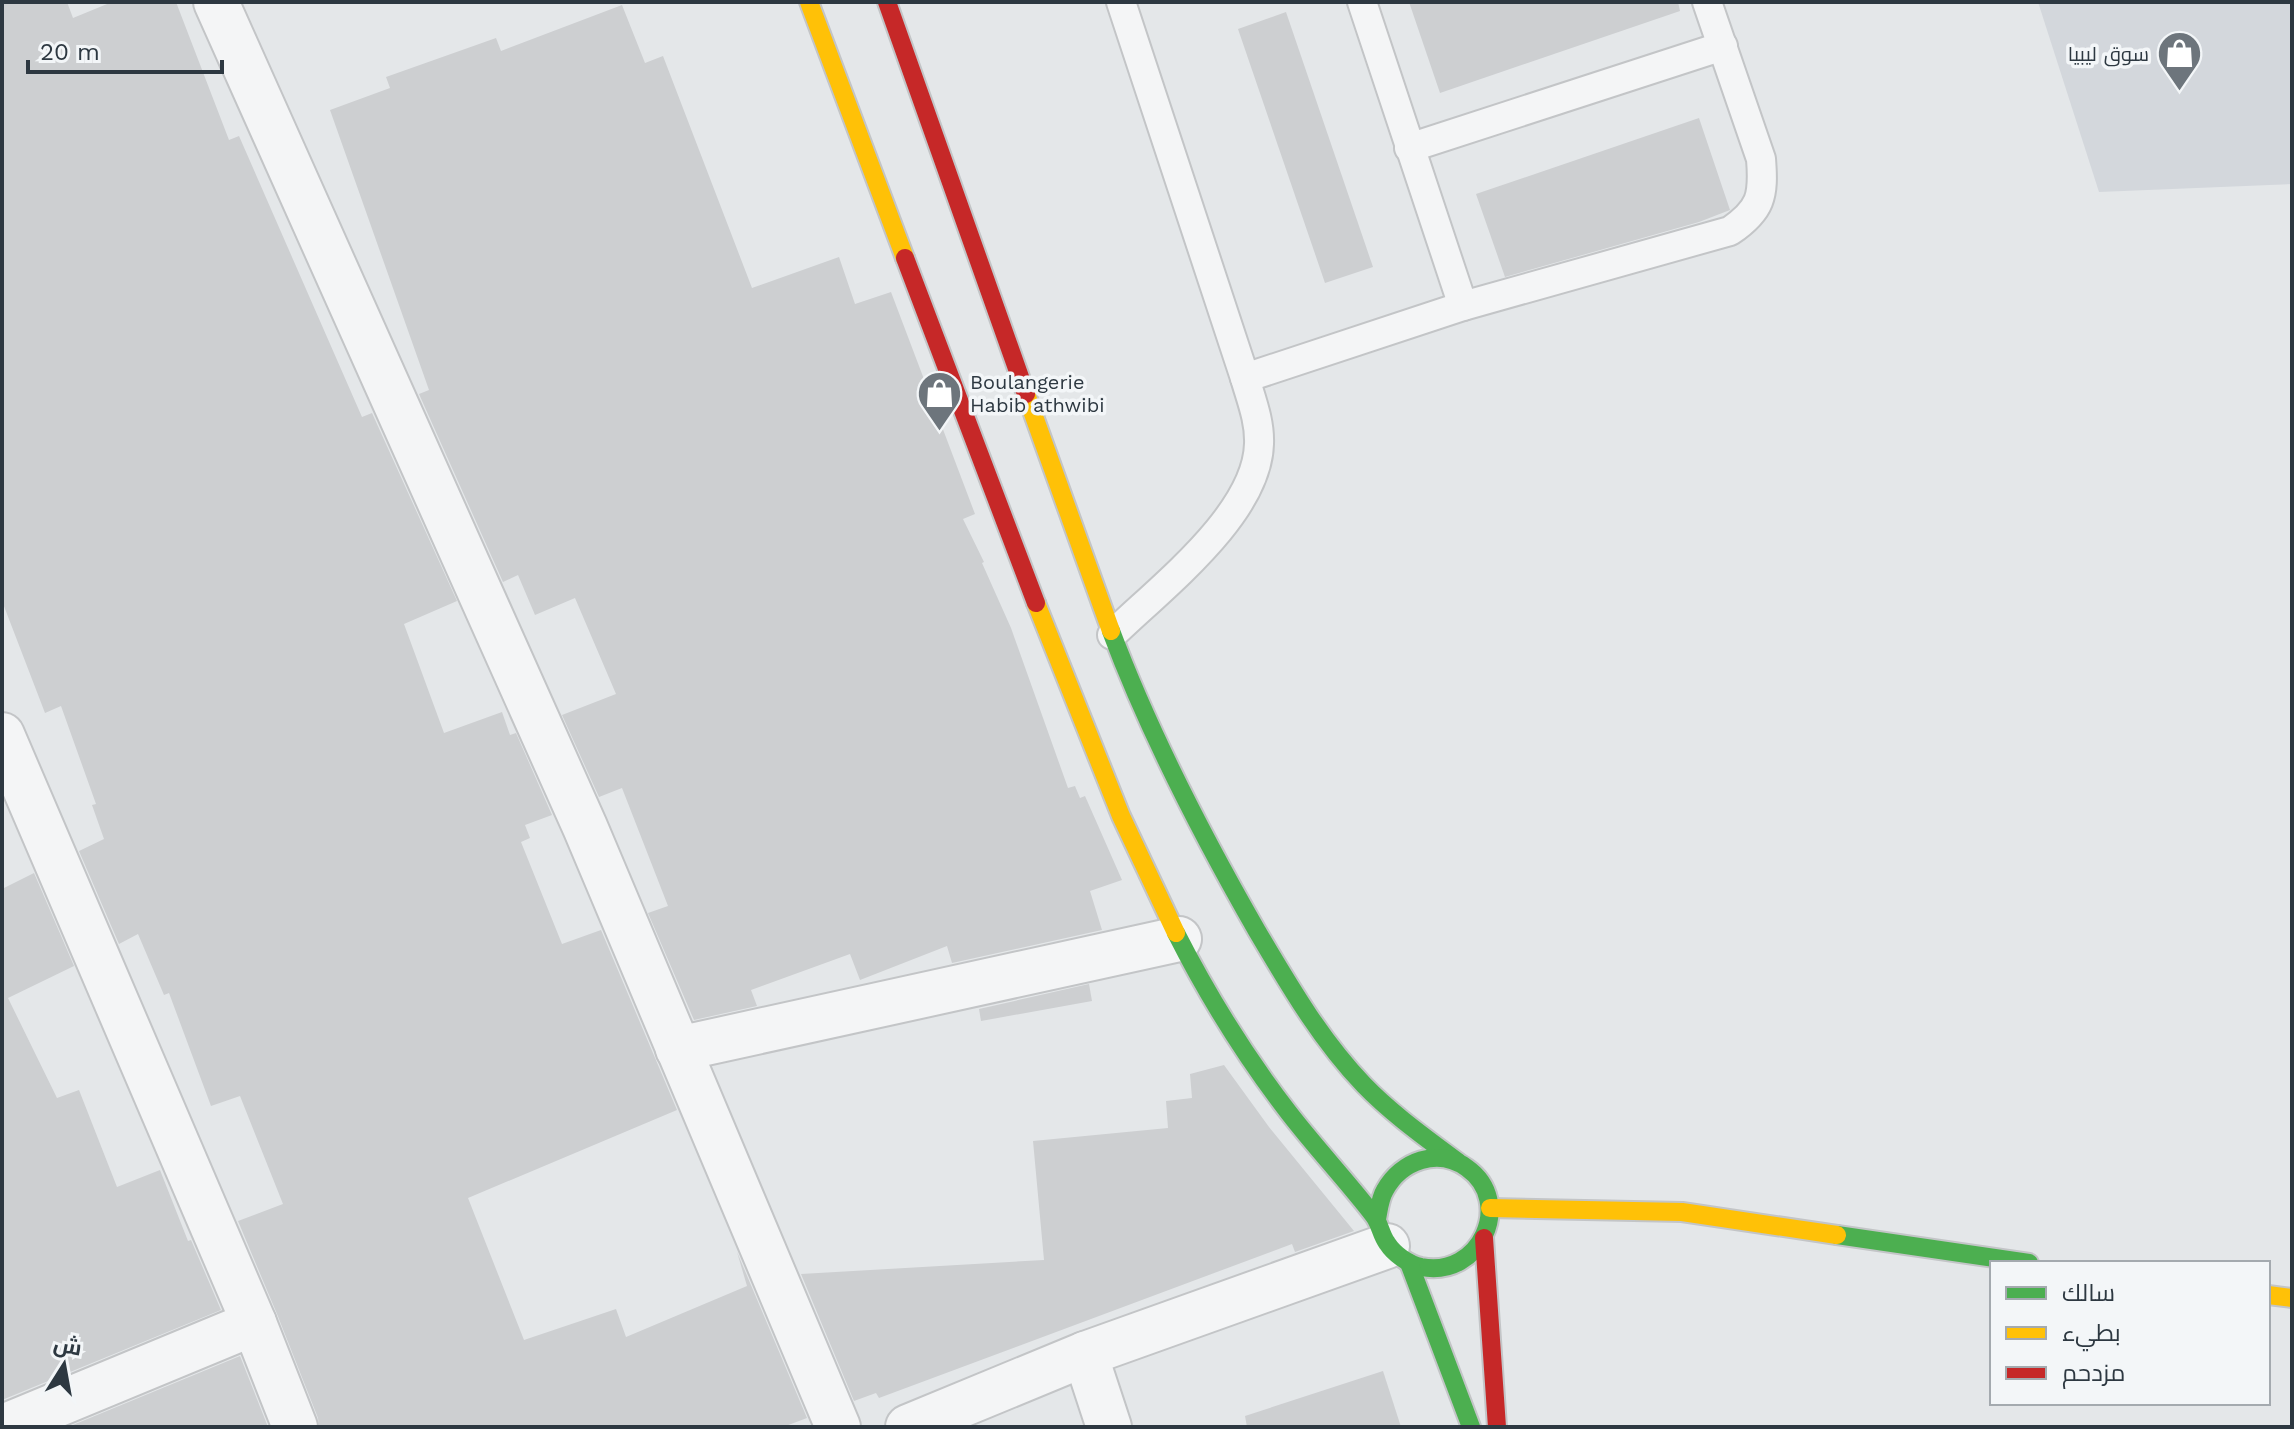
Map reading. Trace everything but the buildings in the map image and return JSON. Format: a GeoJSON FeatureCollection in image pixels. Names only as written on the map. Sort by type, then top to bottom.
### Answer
{"type":"FeatureCollection","features":[{"type":"Feature","properties":{"kind":"main road"},"geometry":{"type":"LineString","coordinates":[[809,2],[1101,774],[1161,905],[1211,999],[1270,1087],[1391,1243],[1426,1269],[1443,1269],[1460,1262],[1474,1253],[1484,1238],[1490,1208],[1485,1189],[1474,1173],[1410,1126],[1365,1086],[1325,1040],[1292,990],[1211,849],[1165,757],[1112,635],[887,2]]}},
{"type":"Feature","properties":{"kind":"main road"},"geometry":{"type":"LineString","coordinates":[[1458,1162],[1441,1157],[1424,1158],[1401,1167],[1384,1186],[1378,1201],[1391,1243],[1471,1427]]}},
{"type":"Feature","properties":{"kind":"main road"},"geometry":{"type":"LineString","coordinates":[[1490,1208],[1682,1212],[2015,1261]]}},
{"type":"Feature","properties":{"kind":"main road"},"geometry":{"type":"LineString","coordinates":[[1484,1238],[1497,1427]]}},
{"type":"Feature","properties":{"kind":"main road"},"geometry":{"type":"LineString","coordinates":[[2270,1295],[2292,1298]]}},
{"type":"Feature","properties":{"kind":"street"},"geometry":{"type":"LineString","coordinates":[[216,2],[585,827],[838,1427]]}},
{"type":"Feature","properties":{"kind":"street"},"geometry":{"type":"LineString","coordinates":[[2,735],[254,1323],[295,1427]]}},
{"type":"Feature","properties":{"kind":"street"},"geometry":{"type":"LineString","coordinates":[[678,1049],[1179,939]]}},
{"type":"Feature","properties":{"kind":"street"},"geometry":{"type":"LineString","coordinates":[[908,1427],[1085,1354],[1391,1243]]}},
{"type":"Feature","properties":{"kind":"street"},"geometry":{"type":"LineString","coordinates":[[3,1427],[254,1323]]}},
{"type":"Feature","properties":{"kind":"street"},"geometry":{"type":"LineString","coordinates":[[1085,1354],[1109,1427]]}},
{"type":"Feature","properties":{"kind":"lane"},"geometry":{"type":"LineString","coordinates":[[1112,635],[1208,543],[1239,505],[1252,479],[1259,445],[1256,415],[1245,378],[1121,2]]}},
{"type":"Feature","properties":{"kind":"lane"},"geometry":{"type":"LineString","coordinates":[[1362,2],[1463,306]]}},
{"type":"Feature","properties":{"kind":"lane"},"geometry":{"type":"LineString","coordinates":[[1245,378],[1463,306],[1730,231],[1750,218],[1759,202],[1763,181],[1761,159],[1707,2]]}},
{"type":"Feature","properties":{"kind":"lane"},"geometry":{"type":"LineString","coordinates":[[1409,148],[1723,46]]}},
{"type":"Feature","properties":{"kind":"shaded area","name":"سوق ليبيا"},"geometry":{"type":"Polygon","coordinates":[[[2038,2],[2292,2],[2292,184],[2099,192],[2038,2]]]}},
{"type":"Feature","properties":{"kind":"traffic: fast"},"geometry":{"type":"LineString","coordinates":[[1111,631],[1160,746],[1197,821],[1257,931],[1306,1011],[1364,1085],[1398,1116],[1458,1162]]}},
{"type":"Feature","properties":{"kind":"traffic: fast"},"geometry":{"type":"LineString","coordinates":[[1176,933],[1214,1003],[1257,1070],[1374,1216],[1385,1240],[1397,1255],[1421,1267],[1442,1268],[1460,1261],[1474,1250],[1484,1235],[1489,1217],[1488,1200],[1481,1183],[1467,1168],[1444,1158],[1421,1160],[1400,1171],[1392,1180],[1382,1196],[1377,1219]]}},
{"type":"Feature","properties":{"kind":"traffic: fast"},"geometry":{"type":"LineString","coordinates":[[1837,1235],[2015,1261]]}},
{"type":"Feature","properties":{"kind":"traffic: fast"},"geometry":{"type":"LineString","coordinates":[[1409,1263],[1471,1427]]}},
{"type":"Feature","properties":{"kind":"traffic: slow"},"geometry":{"type":"LineString","coordinates":[[809,2],[905,258]]}},
{"type":"Feature","properties":{"kind":"traffic: slow"},"geometry":{"type":"LineString","coordinates":[[1026,394],[1111,631]]}},
{"type":"Feature","properties":{"kind":"traffic: slow"},"geometry":{"type":"LineString","coordinates":[[1036,603],[1121,816],[1176,933]]}},
{"type":"Feature","properties":{"kind":"traffic: slow"},"geometry":{"type":"LineString","coordinates":[[1490,1208],[1682,1212],[1837,1235]]}},
{"type":"Feature","properties":{"kind":"traffic: slow"},"geometry":{"type":"LineString","coordinates":[[2270,1295],[2292,1298]]}},
{"type":"Feature","properties":{"kind":"traffic: jam"},"geometry":{"type":"LineString","coordinates":[[887,2],[1026,394]]}},
{"type":"Feature","properties":{"kind":"traffic: jam"},"geometry":{"type":"LineString","coordinates":[[905,258],[1036,603]]}},
{"type":"Feature","properties":{"kind":"traffic: jam"},"geometry":{"type":"LineString","coordinates":[[1484,1238],[1497,1427]]}},
{"type":"Feature","properties":{"kind":"place","name":"سوق ليبيا"},"geometry":{"type":"Point","coordinates":[2180,93]}},
{"type":"Feature","properties":{"kind":"place","name":"Boulangerie Habib athwibi"},"geometry":{"type":"Point","coordinates":[939,433]}}]}
